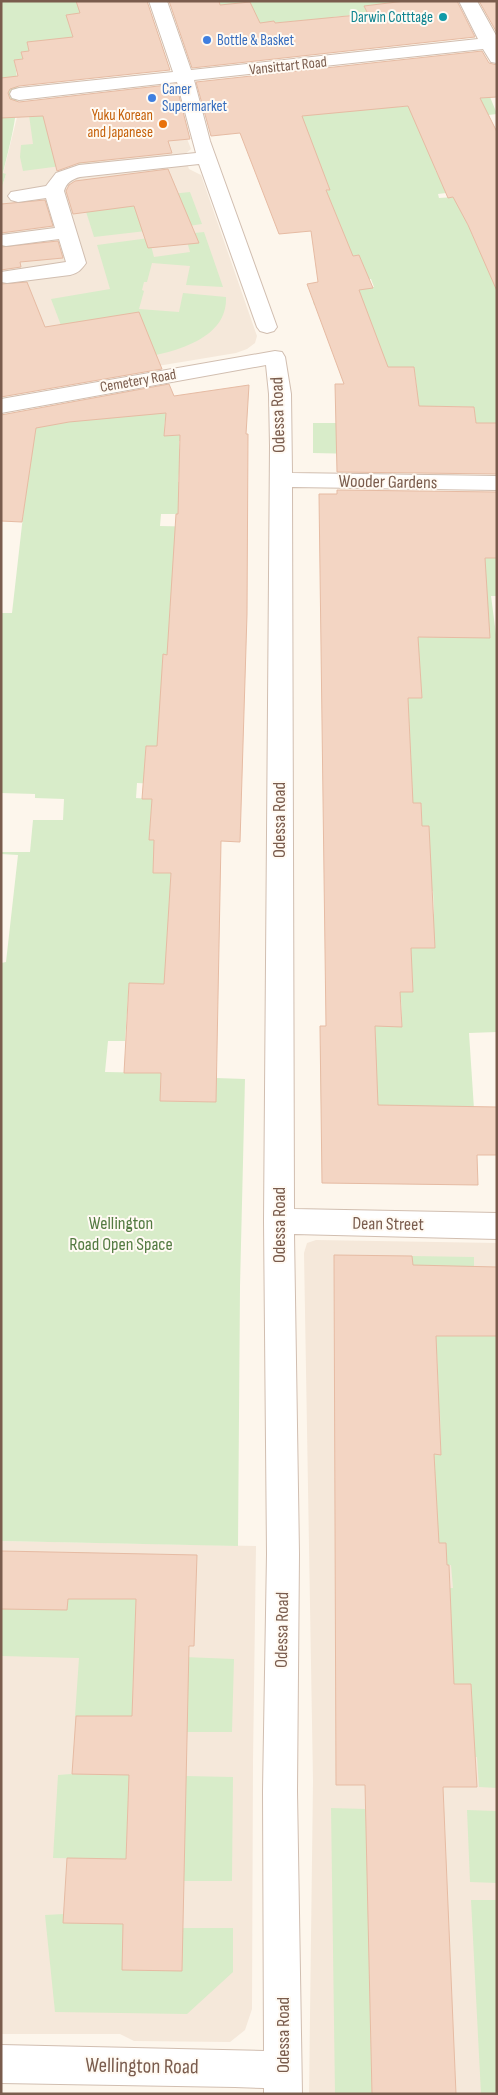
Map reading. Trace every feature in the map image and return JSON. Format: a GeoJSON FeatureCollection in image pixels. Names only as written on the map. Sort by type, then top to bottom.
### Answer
{"type":"FeatureCollection","features":[{"type":"Feature","properties":{"kind":"street"},"geometry":{"type":"LineString","coordinates":[[158,1],[184,76],[207,157],[267,328]]}},
{"type":"Feature","properties":{"kind":"street"},"geometry":{"type":"LineString","coordinates":[[468,1],[494,48]]}},
{"type":"Feature","properties":{"kind":"street","name":"Vansittart Road"},"geometry":{"type":"LineString","coordinates":[[19,94],[184,76],[494,48]]}},
{"type":"Feature","properties":{"kind":"street"},"geometry":{"type":"LineString","coordinates":[[6,277],[70,269],[75,266],[76,259],[54,192],[56,182],[71,173],[207,157]]}},
{"type":"Feature","properties":{"kind":"street"},"geometry":{"type":"LineString","coordinates":[[18,196],[54,192]]}},
{"type":"Feature","properties":{"kind":"street"},"geometry":{"type":"LineString","coordinates":[[6,240],[67,232]]}},
{"type":"Feature","properties":{"kind":"street","name":"Cemetery Road"},"geometry":{"type":"LineString","coordinates":[[1,406],[276,357]]}},
{"type":"Feature","properties":{"kind":"street","name":"Odessa Road"},"geometry":{"type":"LineString","coordinates":[[276,357],[280,394],[279,1221],[283,1554],[280,1791],[283,2081]]}},
{"type":"Feature","properties":{"kind":"street","name":"Wooder Gardens"},"geometry":{"type":"LineString","coordinates":[[280,480],[497,483]]}},
{"type":"Feature","properties":{"kind":"street","name":"Dean Street"},"geometry":{"type":"LineString","coordinates":[[279,1221],[497,1226]]}},
{"type":"Feature","properties":{"kind":"street","name":"Wellington Road"},"geometry":{"type":"LineString","coordinates":[[1,2064],[226,2068],[254,2070],[283,2081]]}},
{"type":"Feature","properties":{"kind":"shaded area"},"geometry":{"type":"Polygon","coordinates":[[[17,105],[177,113],[191,149],[184,155],[189,169],[201,175],[257,336],[255,343],[247,349],[236,353],[1,392],[1,190],[17,117],[17,105]]]}},
{"type":"Feature","properties":{"kind":"shaded area"},"geometry":{"type":"Polygon","coordinates":[[[316,1240],[497,1243],[497,2094],[309,2094],[313,1781],[304,1253],[307,1243],[316,1240]]]}},
{"type":"Feature","properties":{"kind":"shaded area"},"geometry":{"type":"Polygon","coordinates":[[[1,1541],[256,1546],[252,2009],[245,2030],[230,2042],[134,2041],[120,2034],[1,2034],[1,1541]]]}},
{"type":"Feature","properties":{"kind":"green space"},"geometry":{"type":"Polygon","coordinates":[[[1,1],[76,1],[92,12],[66,15],[140,32],[27,43],[29,51],[21,52],[23,59],[14,60],[17,103],[13,131],[3,173],[6,174],[1,190],[1,1]]]}},
{"type":"Feature","properties":{"kind":"green space"},"geometry":{"type":"Polygon","coordinates":[[[219,1],[408,1],[365,6],[372,21],[358,23],[355,15],[333,17],[323,27],[319,19],[275,23],[274,21],[258,25],[220,5],[219,1]]]}},
{"type":"Feature","properties":{"kind":"green space"},"geometry":{"type":"Polygon","coordinates":[[[391,91],[398,107],[490,97],[497,114],[419,123],[442,168],[435,169],[439,177],[481,172],[443,185],[446,193],[438,194],[439,198],[455,197],[468,225],[497,222],[472,234],[479,250],[497,274],[497,423],[476,423],[474,407],[438,406],[415,422],[417,388],[414,367],[386,368],[354,300],[314,305],[313,301],[341,297],[339,292],[374,287],[371,279],[356,281],[362,263],[359,255],[352,256],[300,193],[330,190],[325,177],[241,107],[391,91]]]}},
{"type":"Feature","properties":{"kind":"green space"},"geometry":{"type":"Polygon","coordinates":[[[28,108],[34,108],[37,116],[44,116],[137,156],[23,171],[20,157],[21,145],[33,144],[28,108]]]}},
{"type":"Feature","properties":{"kind":"green space"},"geometry":{"type":"Polygon","coordinates":[[[190,192],[202,224],[182,227],[171,194],[190,192]]]}},
{"type":"Feature","properties":{"kind":"green space"},"geometry":{"type":"Polygon","coordinates":[[[135,198],[146,231],[94,237],[83,202],[135,198]]]}},
{"type":"Feature","properties":{"kind":"green space"},"geometry":{"type":"Polygon","coordinates":[[[204,232],[223,287],[186,285],[190,266],[152,263],[147,282],[144,282],[142,290],[144,291],[139,309],[179,312],[183,293],[226,297],[224,313],[216,326],[204,337],[173,351],[124,361],[106,317],[62,328],[51,299],[110,289],[97,245],[149,238],[154,257],[190,252],[185,234],[204,232]]]}},
{"type":"Feature","properties":{"kind":"green space","name":"Wellington Road Open Space"},"geometry":{"type":"Polygon","coordinates":[[[175,396],[179,407],[205,419],[165,420],[164,435],[210,435],[210,441],[179,441],[179,449],[184,450],[209,473],[179,473],[178,482],[193,482],[182,514],[161,514],[160,526],[207,527],[196,606],[170,606],[168,655],[163,655],[196,747],[146,746],[145,758],[157,784],[137,783],[136,798],[152,799],[149,840],[218,841],[218,849],[154,848],[153,873],[171,873],[165,984],[129,983],[125,1041],[108,1041],[105,1072],[161,1073],[160,1101],[215,1102],[216,1078],[245,1079],[240,1286],[238,1546],[1,1541],[1,963],[6,962],[18,855],[1,854],[1,852],[30,852],[33,820],[63,820],[64,799],[35,798],[35,794],[1,793],[1,613],[12,613],[33,428],[175,396]]]}},
{"type":"Feature","properties":{"kind":"green space"},"geometry":{"type":"Polygon","coordinates":[[[313,423],[336,423],[358,454],[313,453],[313,423]]]}},
{"type":"Feature","properties":{"kind":"green space"},"geometry":{"type":"Polygon","coordinates":[[[484,558],[497,558],[497,596],[491,596],[497,642],[497,1032],[469,1033],[474,1109],[321,1108],[320,1046],[376,1047],[375,1026],[402,1026],[401,998],[379,998],[379,992],[413,992],[412,974],[379,948],[435,948],[434,935],[376,914],[434,914],[433,891],[416,890],[389,826],[422,823],[421,804],[404,803],[364,697],[422,697],[421,685],[407,685],[390,650],[484,558]]]}},
{"type":"Feature","properties":{"kind":"green space"},"geometry":{"type":"Polygon","coordinates":[[[412,1256],[474,1257],[474,1266],[497,1336],[497,1788],[479,1787],[477,1757],[433,1756],[452,1706],[472,1706],[471,1684],[398,1683],[447,1588],[453,1588],[451,1565],[394,1542],[390,1454],[441,1454],[440,1413],[418,1412],[418,1395],[439,1395],[437,1354],[387,1352],[412,1274],[412,1256]]]}},
{"type":"Feature","properties":{"kind":"green space"},"geometry":{"type":"Polygon","coordinates":[[[71,1552],[115,1554],[112,1599],[136,1599],[134,1645],[185,1646],[184,1657],[234,1659],[232,1732],[187,1732],[188,1675],[133,1675],[132,1716],[75,1716],[79,1658],[1,1656],[1,1609],[67,1610],[71,1552]]]}},
{"type":"Feature","properties":{"kind":"green space"},"geometry":{"type":"Polygon","coordinates":[[[58,1775],[129,1775],[126,1859],[53,1858],[58,1775]]]}},
{"type":"Feature","properties":{"kind":"green space"},"geometry":{"type":"Polygon","coordinates":[[[186,1776],[233,1777],[232,1881],[184,1881],[186,1776]]]}},
{"type":"Feature","properties":{"kind":"green space"},"geometry":{"type":"Polygon","coordinates":[[[331,1808],[366,1809],[372,2094],[335,2094],[331,1808]]]}},
{"type":"Feature","properties":{"kind":"green space"},"geometry":{"type":"Polygon","coordinates":[[[467,1810],[496,1811],[497,1883],[470,1882],[467,1810]]]}},
{"type":"Feature","properties":{"kind":"green space"},"geometry":{"type":"Polygon","coordinates":[[[471,1900],[497,1900],[497,2094],[481,2094],[471,1900]]]}},
{"type":"Feature","properties":{"kind":"green space"},"geometry":{"type":"Polygon","coordinates":[[[64,1914],[123,1924],[122,1970],[183,1928],[233,1928],[233,1972],[187,2014],[55,2012],[45,1915],[64,1914]]]}},
{"type":"Feature","properties":{"kind":"building"},"geometry":{"type":"Polygon","coordinates":[[[76,1],[147,1],[170,70],[19,86],[10,89],[8,93],[10,99],[19,102],[176,84],[190,139],[168,141],[172,153],[79,163],[57,171],[43,116],[1,118],[1,78],[18,76],[14,60],[23,59],[21,52],[29,51],[27,42],[73,37],[66,15],[80,13],[76,1]]]}},
{"type":"Feature","properties":{"kind":"building"},"geometry":{"type":"Polygon","coordinates":[[[169,1],[219,1],[220,5],[250,2],[260,23],[274,21],[275,23],[368,14],[364,6],[405,1],[457,1],[475,37],[192,68],[169,1]]]}},
{"type":"Feature","properties":{"kind":"building"},"geometry":{"type":"Polygon","coordinates":[[[479,1],[497,1],[497,33],[479,1]]]}},
{"type":"Feature","properties":{"kind":"building"},"geometry":{"type":"Polygon","coordinates":[[[482,51],[489,63],[497,65],[497,97],[480,98],[497,132],[497,291],[468,225],[453,197],[448,198],[408,106],[302,116],[330,190],[326,190],[353,256],[359,255],[373,288],[359,290],[388,367],[414,367],[419,406],[474,407],[476,423],[497,423],[497,474],[337,472],[335,384],[344,384],[307,284],[318,282],[311,231],[279,234],[240,133],[211,136],[196,82],[482,51]]]}},
{"type":"Feature","properties":{"kind":"building"},"geometry":{"type":"Polygon","coordinates":[[[168,169],[199,243],[148,248],[134,206],[73,214],[66,191],[69,185],[75,181],[168,169]]]}},
{"type":"Feature","properties":{"kind":"building"},"geometry":{"type":"Polygon","coordinates":[[[45,200],[53,226],[1,233],[1,204],[45,200]]]}},
{"type":"Feature","properties":{"kind":"building"},"geometry":{"type":"Polygon","coordinates":[[[58,241],[63,258],[20,262],[21,267],[1,270],[1,247],[58,241]]]}},
{"type":"Feature","properties":{"kind":"building"},"geometry":{"type":"Polygon","coordinates":[[[27,282],[45,327],[139,312],[162,369],[1,397],[1,284],[27,282]]]}},
{"type":"Feature","properties":{"kind":"building"},"geometry":{"type":"Polygon","coordinates":[[[169,384],[174,396],[249,385],[246,434],[248,434],[247,614],[240,842],[221,841],[216,1102],[160,1101],[161,1073],[124,1073],[129,983],[164,984],[171,873],[153,873],[154,840],[149,840],[152,799],[142,799],[146,746],[157,746],[163,654],[167,655],[176,514],[178,514],[180,435],[164,436],[166,413],[69,422],[36,428],[22,522],[1,521],[1,415],[169,384]]]}},
{"type":"Feature","properties":{"kind":"building"},"geometry":{"type":"Polygon","coordinates":[[[337,490],[497,492],[497,558],[485,558],[490,638],[418,637],[422,698],[408,698],[413,803],[421,803],[422,826],[429,826],[435,948],[411,948],[413,992],[400,992],[402,1027],[375,1026],[378,1105],[497,1107],[497,1155],[477,1155],[478,1185],[322,1183],[320,1026],[326,1026],[319,494],[337,494],[337,490]]]}},
{"type":"Feature","properties":{"kind":"building"},"geometry":{"type":"Polygon","coordinates":[[[334,1255],[412,1256],[413,1265],[497,1267],[497,1336],[436,1336],[441,1455],[434,1454],[439,1543],[446,1543],[447,1565],[449,1565],[454,1684],[471,1684],[477,1787],[443,1787],[456,2094],[372,2094],[365,1785],[336,1785],[334,1255]]]}},
{"type":"Feature","properties":{"kind":"building"},"geometry":{"type":"Polygon","coordinates":[[[1,1551],[197,1555],[194,1646],[189,1646],[182,1971],[122,1970],[123,1924],[63,1923],[67,1858],[126,1859],[129,1775],[72,1774],[76,1716],[132,1716],[136,1599],[68,1599],[67,1610],[1,1609],[1,1551]]]}},
{"type":"Feature","properties":{"kind":"place","name":"Darwin Cotttage"},"geometry":{"type":"Point","coordinates":[443,17]}},
{"type":"Feature","properties":{"kind":"place","name":"Bottle & Basket"},"geometry":{"type":"Point","coordinates":[207,40]}},
{"type":"Feature","properties":{"kind":"place","name":"Caner Supermarket"},"geometry":{"type":"Point","coordinates":[152,98]}},
{"type":"Feature","properties":{"kind":"place","name":"Yuku Korean and Japanese"},"geometry":{"type":"Point","coordinates":[163,124]}}]}
